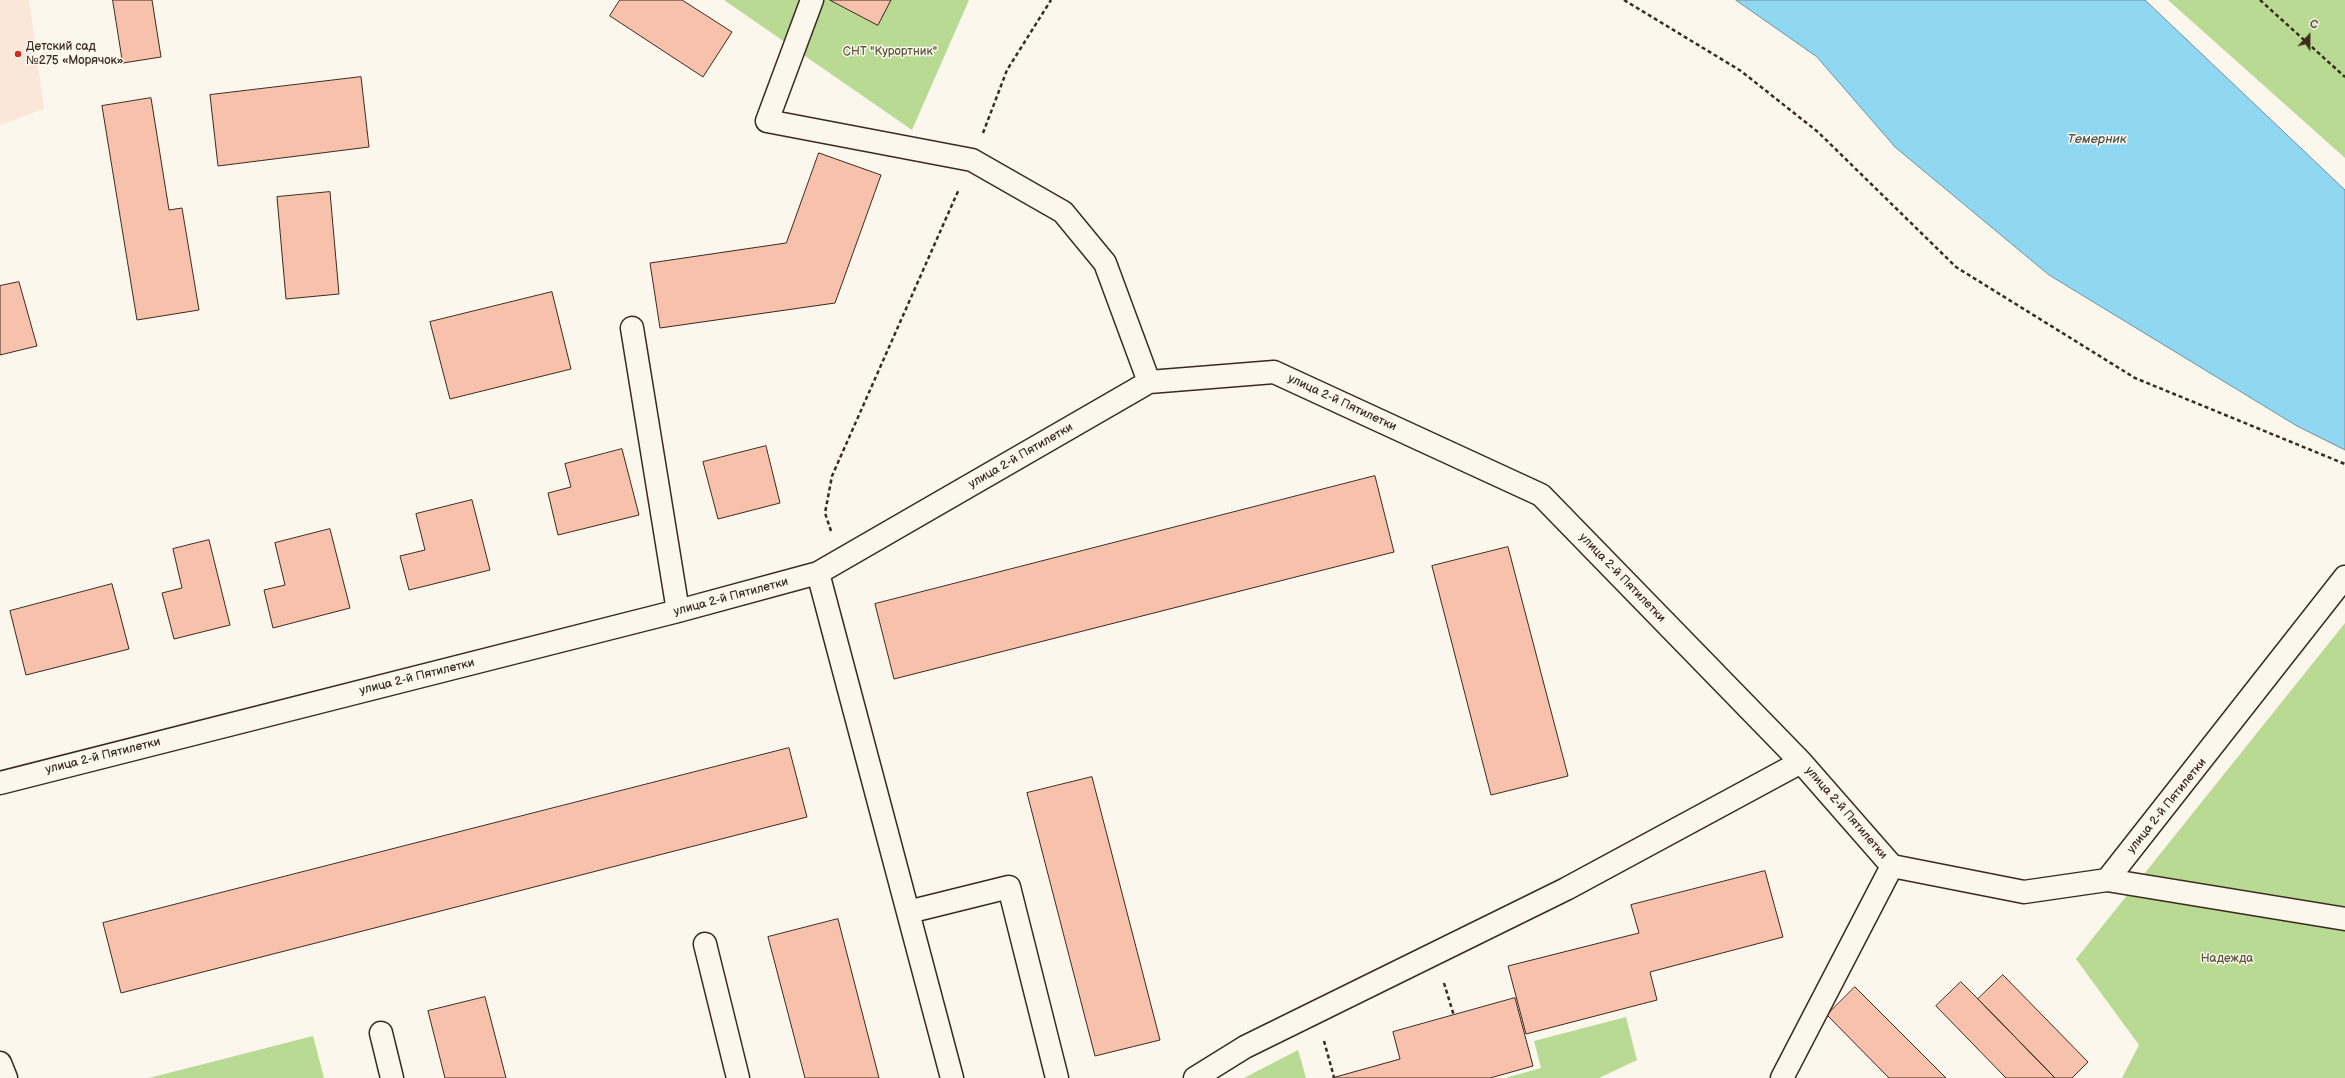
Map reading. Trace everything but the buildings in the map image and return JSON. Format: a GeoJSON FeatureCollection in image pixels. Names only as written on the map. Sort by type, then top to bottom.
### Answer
{"type":"FeatureCollection","features":[{"type":"Feature","properties":{"kind":"street"},"geometry":{"type":"LineString","coordinates":[[812,0],[767,121],[972,160],[1063,212],[1105,263],[1149,382]]}},
{"type":"Feature","properties":{"kind":"street"},"geometry":{"type":"LineString","coordinates":[[632,328],[678,611]]}},
{"type":"Feature","properties":{"kind":"street","name":"улица 2-й Пятилетки"},"geometry":{"type":"LineString","coordinates":[[0,782],[678,611],[818,573],[1149,382],[1274,372],[1541,495],[1801,762],[1892,866],[2024,892],[2107,880],[2345,577]]}},
{"type":"Feature","properties":{"kind":"street"},"geometry":{"type":"LineString","coordinates":[[818,573],[952,1078]]}},
{"type":"Feature","properties":{"kind":"street"},"geometry":{"type":"LineString","coordinates":[[1195,1078],[1245,1047],[1566,889],[1801,762]]}},
{"type":"Feature","properties":{"kind":"street","name":"улица 2-й Пятилетки"},"geometry":{"type":"LineString","coordinates":[[1782,1078],[1892,866]]}},
{"type":"Feature","properties":{"kind":"street"},"geometry":{"type":"LineString","coordinates":[[2107,880],[2345,919]]}},
{"type":"Feature","properties":{"kind":"street"},"geometry":{"type":"LineString","coordinates":[[908,912],[1009,887],[1057,1078]]}},
{"type":"Feature","properties":{"kind":"street"},"geometry":{"type":"LineString","coordinates":[[705,944],[738,1078]]}},
{"type":"Feature","properties":{"kind":"street"},"geometry":{"type":"LineString","coordinates":[[381,1033],[392,1078]]}},
{"type":"Feature","properties":{"kind":"street"},"geometry":{"type":"LineString","coordinates":[[0,1063],[6,1078]]}},
{"type":"Feature","properties":{"kind":"path"},"geometry":{"type":"LineString","coordinates":[[841,560],[824,513],[832,476],[972,160],[1007,70],[1051,0]]}},
{"type":"Feature","properties":{"kind":"path"},"geometry":{"type":"LineString","coordinates":[[1624,0],[1741,71],[1812,127],[1956,267],[2135,378],[2345,464]]}},
{"type":"Feature","properties":{"kind":"path"},"geometry":{"type":"LineString","coordinates":[[2260,0],[2345,77]]}},
{"type":"Feature","properties":{"kind":"path"},"geometry":{"type":"LineString","coordinates":[[1316,1012],[1334,1077]]}},
{"type":"Feature","properties":{"kind":"shaded area","name":"Детский сад №275 «Морячок»"},"geometry":{"type":"Polygon","coordinates":[[[0,0],[29,0],[44,109],[0,125],[0,0]]]}},
{"type":"Feature","properties":{"kind":"green space","name":"СНТ \"Курортник\""},"geometry":{"type":"Polygon","coordinates":[[[724,0],[969,0],[912,130],[724,0]]]}},
{"type":"Feature","properties":{"kind":"green space"},"geometry":{"type":"Polygon","coordinates":[[[2168,0],[2345,0],[2345,158],[2168,0]]]}},
{"type":"Feature","properties":{"kind":"green space","name":"Надежда"},"geometry":{"type":"Polygon","coordinates":[[[2345,623],[2345,1078],[2122,1078],[2139,1045],[2076,959],[2345,623]]]}},
{"type":"Feature","properties":{"kind":"green space"},"geometry":{"type":"Polygon","coordinates":[[[1626,1017],[1637,1060],[1599,1078],[1505,1078],[1541,1068],[1534,1041],[1626,1017]]]}},
{"type":"Feature","properties":{"kind":"green space"},"geometry":{"type":"Polygon","coordinates":[[[313,1036],[324,1078],[149,1078],[313,1036]]]}},
{"type":"Feature","properties":{"kind":"green space"},"geometry":{"type":"Polygon","coordinates":[[[1298,1050],[1306,1078],[1244,1078],[1298,1050]]]}},
{"type":"Feature","properties":{"kind":"water","name":"Темерник"},"geometry":{"type":"Polygon","coordinates":[[[1736,0],[2145,0],[2345,190],[2345,450],[2297,426],[2049,275],[1895,147],[1817,57],[1736,0]]]}},
{"type":"Feature","properties":{"kind":"place","name":"Детский сад №275 «Морячок»"},"geometry":{"type":"Point","coordinates":[18,54]}}]}
